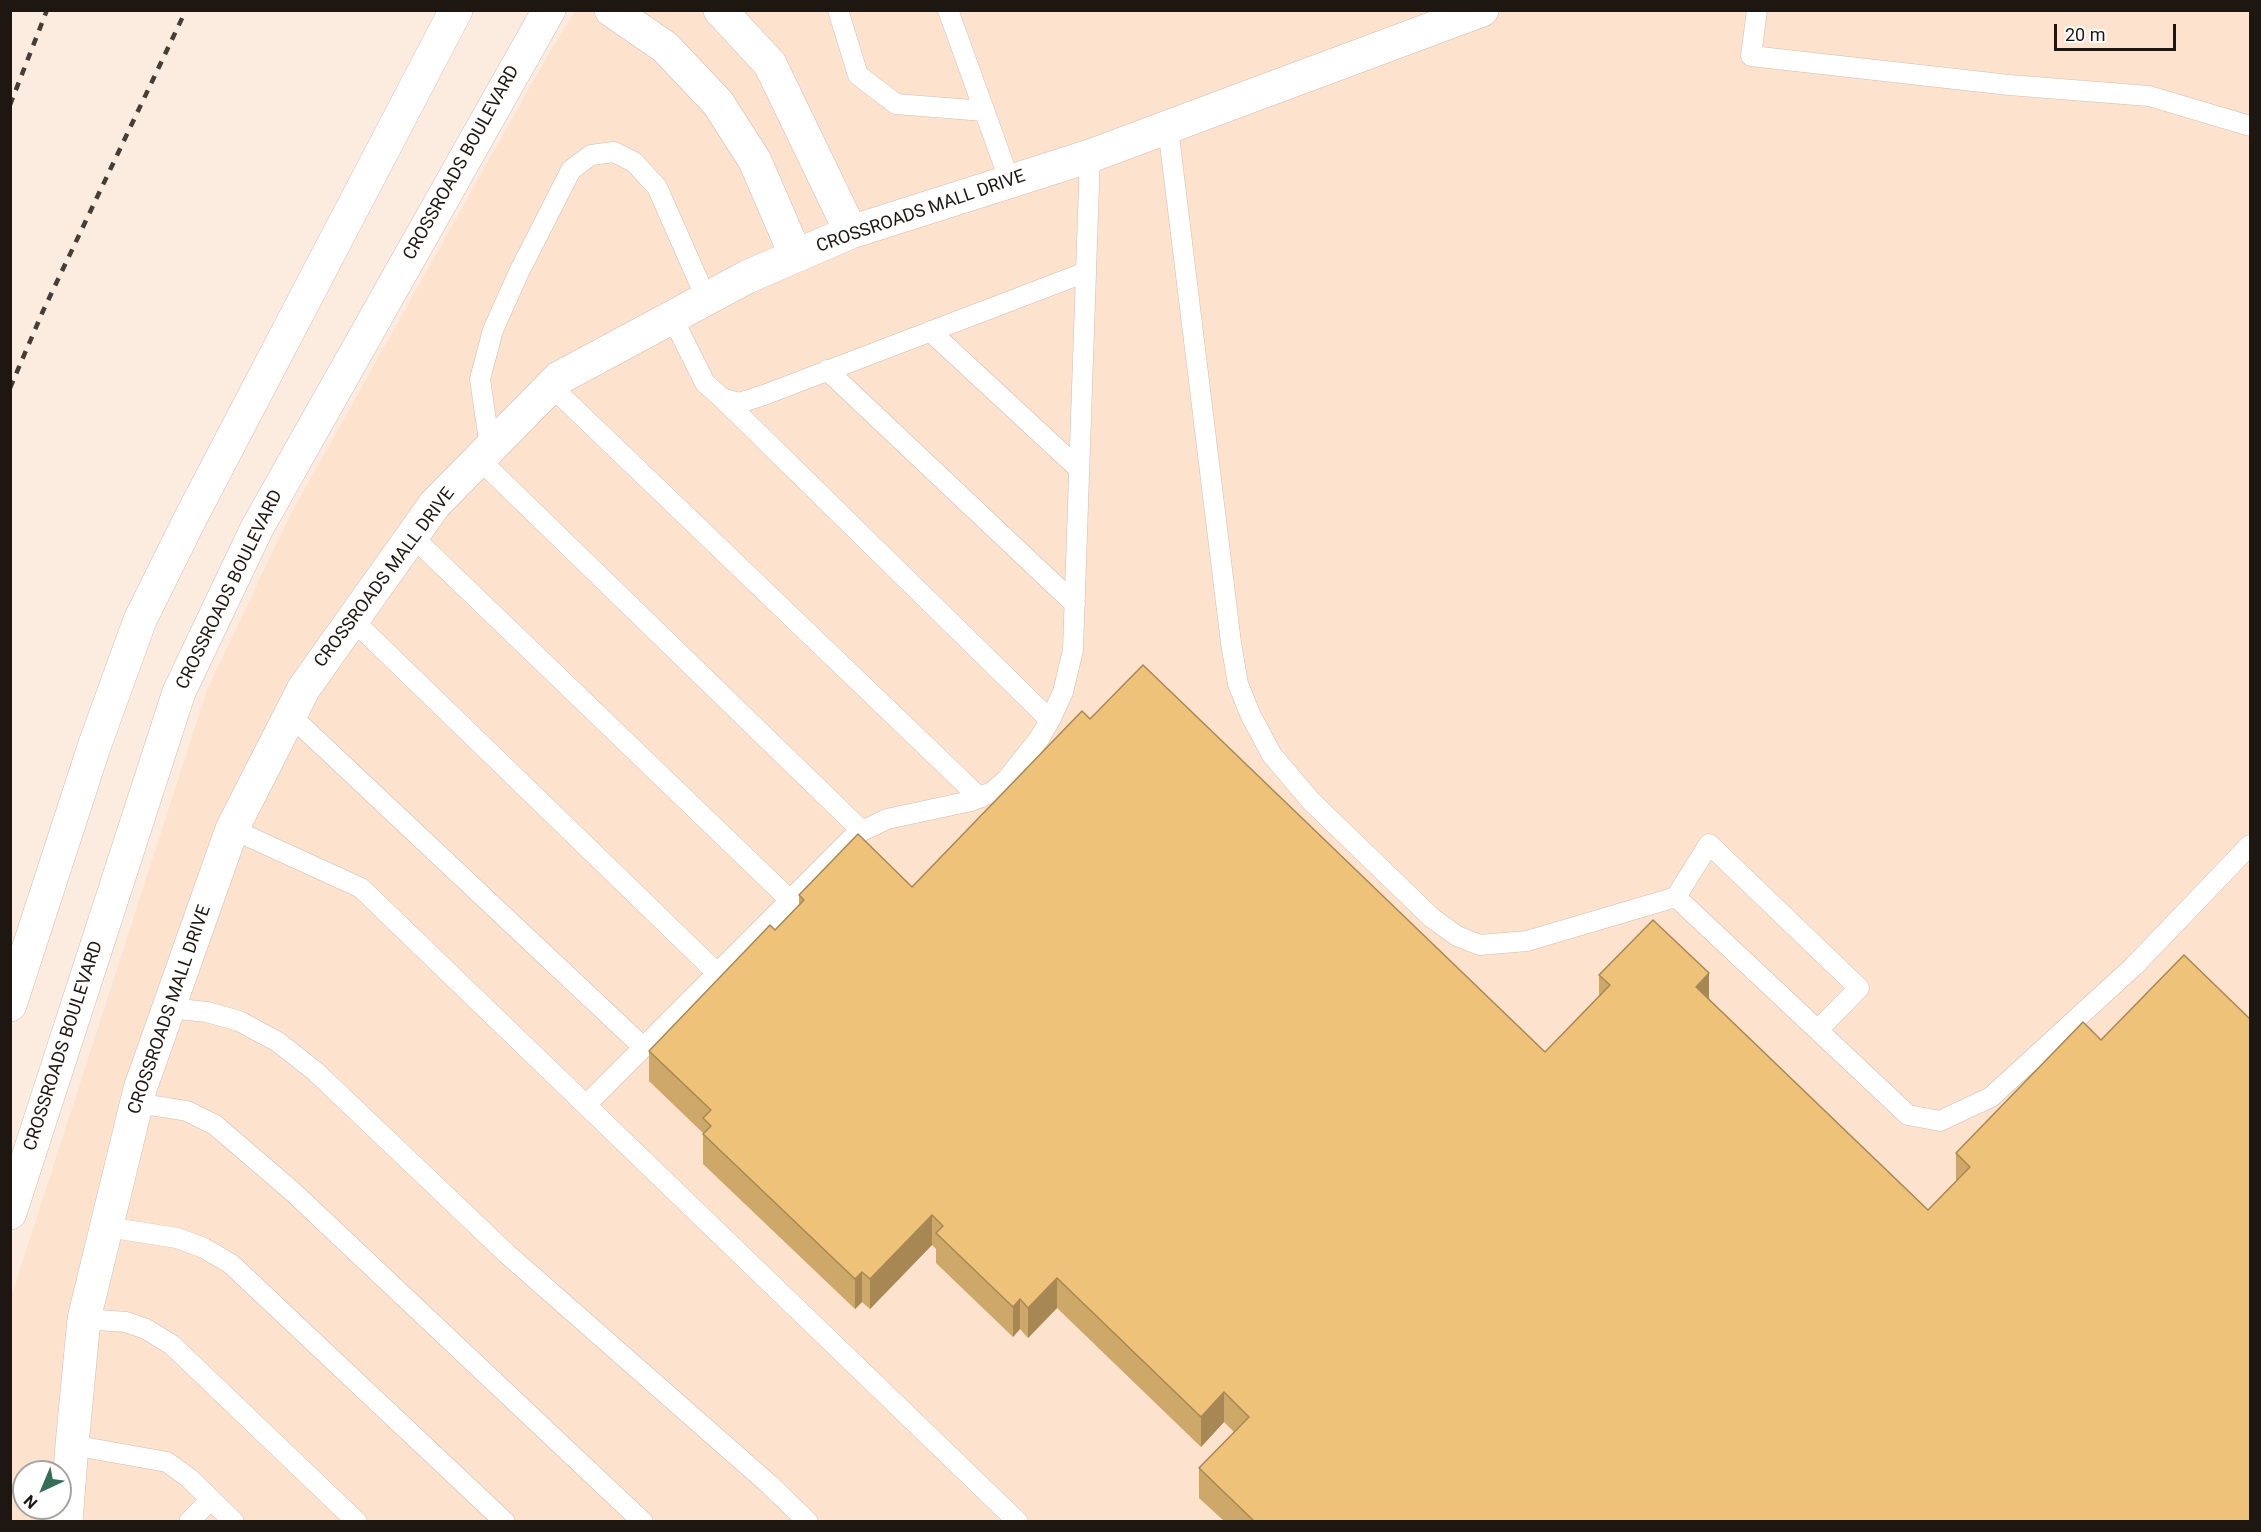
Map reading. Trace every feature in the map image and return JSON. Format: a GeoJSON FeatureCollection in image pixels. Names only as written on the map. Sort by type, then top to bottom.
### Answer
{"type":"FeatureCollection","features":[{"type":"Feature","properties":{"kind":"street"},"geometry":{"type":"LineString","coordinates":[[10,1005],[92,755],[140,620],[190,519],[456,10]]}},
{"type":"Feature","properties":{"kind":"street","name":"CROSSROADS BOULEVARD"},"geometry":{"type":"LineString","coordinates":[[10,1213],[179,692],[257,528],[549,10]]}},
{"type":"Feature","properties":{"kind":"street"},"geometry":{"type":"LineString","coordinates":[[611,10],[665,47],[718,103],[756,161],[796,255]]}},
{"type":"Feature","properties":{"kind":"street"},"geometry":{"type":"LineString","coordinates":[[720,10],[770,64],[851,232]]}},
{"type":"Feature","properties":{"kind":"street","name":"CROSSROADS MALL DRIVE"},"geometry":{"type":"LineString","coordinates":[[66,1521],[84,1319],[137,1103],[232,829],[304,688],[435,504],[559,378],[747,277],[851,232],[1090,156],[1472,12]]}},
{"type":"Feature","properties":{"kind":"lane"},"geometry":{"type":"LineString","coordinates":[[838,10],[858,75],[896,104],[984,111]]}},
{"type":"Feature","properties":{"kind":"lane"},"geometry":{"type":"LineString","coordinates":[[948,10],[1010,182]]}},
{"type":"Feature","properties":{"kind":"lane"},"geometry":{"type":"LineString","coordinates":[[1757,10],[1751,56],[2009,85],[2149,96],[2250,126]]}},
{"type":"Feature","properties":{"kind":"lane"},"geometry":{"type":"LineString","coordinates":[[1168,128],[1231,643],[1238,684],[1251,716],[1272,755],[1311,801],[1432,918],[1457,936],[1480,945],[1527,941],[1676,897],[1709,844],[1859,988],[1818,1030]]}},
{"type":"Feature","properties":{"kind":"lane"},"geometry":{"type":"LineString","coordinates":[[706,298],[657,187],[634,162],[614,152],[591,155],[571,170],[519,272],[493,330],[480,380],[484,453],[862,831]]}},
{"type":"Feature","properties":{"kind":"lane"},"geometry":{"type":"LineString","coordinates":[[586,1105],[850,840],[862,831],[887,819],[971,801],[992,792],[1007,779],[1039,740],[1050,720],[1063,692],[1073,650],[1090,156]]}},
{"type":"Feature","properties":{"kind":"lane"},"geometry":{"type":"LineString","coordinates":[[722,398],[739,403],[1086,272]]}},
{"type":"Feature","properties":{"kind":"lane"},"geometry":{"type":"LineString","coordinates":[[672,317],[705,383],[1050,720]]}},
{"type":"Feature","properties":{"kind":"lane"},"geometry":{"type":"LineString","coordinates":[[930,331],[1079,469]]}},
{"type":"Feature","properties":{"kind":"lane"},"geometry":{"type":"LineString","coordinates":[[827,370],[1075,604]]}},
{"type":"Feature","properties":{"kind":"lane"},"geometry":{"type":"LineString","coordinates":[[551,386],[980,798]]}},
{"type":"Feature","properties":{"kind":"lane"},"geometry":{"type":"LineString","coordinates":[[412,536],[790,900]]}},
{"type":"Feature","properties":{"kind":"lane"},"geometry":{"type":"LineString","coordinates":[[353,620],[717,973]]}},
{"type":"Feature","properties":{"kind":"lane"},"geometry":{"type":"LineString","coordinates":[[290,715],[643,1047]]}},
{"type":"Feature","properties":{"kind":"lane"},"geometry":{"type":"LineString","coordinates":[[232,829],[361,888],[1018,1521]]}},
{"type":"Feature","properties":{"kind":"lane"},"geometry":{"type":"LineString","coordinates":[[1676,897],[1908,1115],[1940,1121],[1991,1097],[2134,966],[2250,845]]}},
{"type":"Feature","properties":{"kind":"lane"},"geometry":{"type":"LineString","coordinates":[[169,1008],[207,1012],[239,1021],[278,1042],[316,1072],[506,1252],[808,1521]]}},
{"type":"Feature","properties":{"kind":"lane"},"geometry":{"type":"LineString","coordinates":[[137,1103],[187,1111],[215,1125],[292,1191],[643,1521]]}},
{"type":"Feature","properties":{"kind":"lane"},"geometry":{"type":"LineString","coordinates":[[107,1227],[177,1238],[204,1248],[231,1264],[506,1521]]}},
{"type":"Feature","properties":{"kind":"lane"},"geometry":{"type":"LineString","coordinates":[[84,1319],[126,1322],[146,1329],[172,1345],[357,1521]]}},
{"type":"Feature","properties":{"kind":"lane"},"geometry":{"type":"LineString","coordinates":[[72,1445],[166,1462],[189,1479],[234,1521]]}},
{"type":"Feature","properties":{"kind":"lane"},"geometry":{"type":"LineString","coordinates":[[189,1521],[211,1499]]}},
{"type":"Feature","properties":{"kind":"shaded area"},"geometry":{"type":"Polygon","coordinates":[[[575,11],[2250,11],[2250,1521],[11,1522],[11,1297],[207,690],[290,515],[545,60],[575,11]]]}},
{"type":"Feature","properties":{"kind":"building"},"geometry":{"type":"Polygon","coordinates":[[[1143,665],[1545,1052],[1610,985],[1599,975],[1653,920],[1709,973],[1696,987],[1928,1210],[1970,1167],[1956,1153],[2083,1022],[2101,1040],[2184,955],[2250,1019],[2250,1521],[1254,1521],[1199,1468],[1249,1417],[1224,1392],[1201,1417],[1057,1278],[1028,1308],[1020,1299],[1013,1307],[936,1233],[943,1226],[932,1215],[870,1279],[862,1272],[855,1279],[703,1134],[711,1126],[703,1118],[711,1110],[649,1051],[770,925],[775,930],[804,900],[799,895],[858,834],[912,887],[1082,711],[1090,719],[1143,665]]]}},
{"type":"Feature","properties":{"kind":"railway"},"geometry":{"type":"LineString","coordinates":[[10,105],[47,10]]}},
{"type":"Feature","properties":{"kind":"railway"},"geometry":{"type":"LineString","coordinates":[[10,388],[43,311],[186,10]]}}]}
